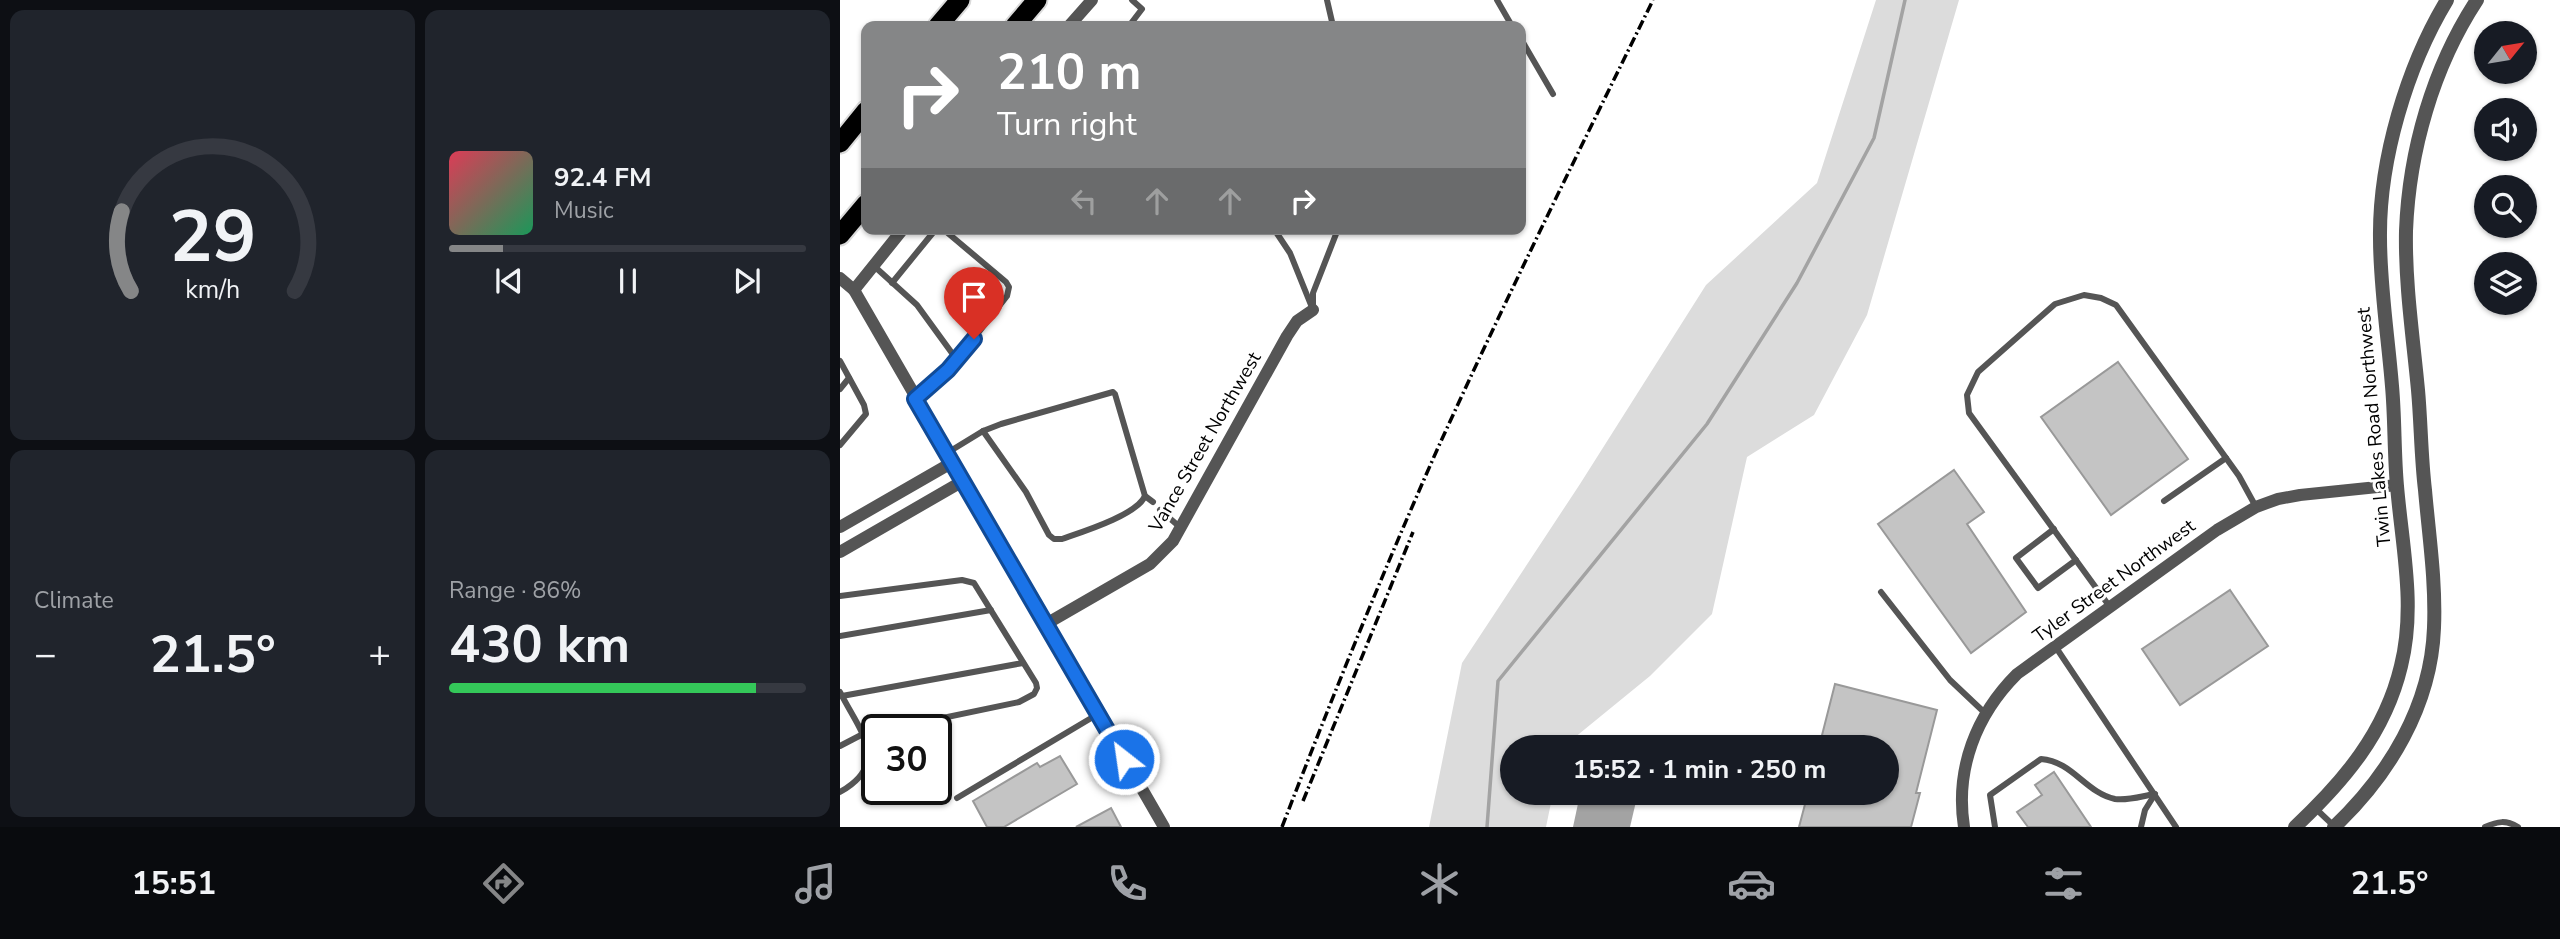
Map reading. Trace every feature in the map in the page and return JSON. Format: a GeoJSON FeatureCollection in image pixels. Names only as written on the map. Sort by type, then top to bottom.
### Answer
{"type":"FeatureCollection","features":[{"type":"Feature","properties":{"kind":"highway"},"geometry":{"type":"LineString","coordinates":[[942,21],[960,0]]}},
{"type":"Feature","properties":{"kind":"highway"},"geometry":{"type":"LineString","coordinates":[[1019,21],[1037,0]]}},
{"type":"Feature","properties":{"kind":"highway"},"geometry":{"type":"LineString","coordinates":[[840,142],[861,117]]}},
{"type":"Feature","properties":{"kind":"highway"},"geometry":{"type":"LineString","coordinates":[[840,235],[861,210]]}},
{"type":"Feature","properties":{"kind":"street"},"geometry":{"type":"LineString","coordinates":[[1073,21],[1092,0]]}},
{"type":"Feature","properties":{"kind":"street","name":"Twin Lakes Road Northwest"},"geometry":{"type":"LineString","coordinates":[[2295,827],[2345,777],[2373,737],[2385,715],[2401,667],[2409,619],[2408,595],[2382,287],[2381,210],[2401,106],[2419,56],[2447,0]]}},
{"type":"Feature","properties":{"kind":"street"},"geometry":{"type":"LineString","coordinates":[[2335,827],[2370,791],[2397,751],[2417,706],[2431,656],[2434,580],[2407,273],[2408,205],[2416,154],[2429,103],[2448,55],[2477,0]]}},
{"type":"Feature","properties":{"kind":"street"},"geometry":{"type":"LineString","coordinates":[[854,290],[899,235]]}},
{"type":"Feature","properties":{"kind":"street"},"geometry":{"type":"LineString","coordinates":[[840,278],[854,290],[1164,827]]}},
{"type":"Feature","properties":{"kind":"street","name":"Vance Street Northwest"},"geometry":{"type":"LineString","coordinates":[[1046,624],[1150,564],[1174,541],[1287,336],[1297,321],[1313,310]]}},
{"type":"Feature","properties":{"kind":"street"},"geometry":{"type":"LineString","coordinates":[[840,527],[950,457]]}},
{"type":"Feature","properties":{"kind":"street"},"geometry":{"type":"LineString","coordinates":[[840,552],[963,481]]}},
{"type":"Feature","properties":{"kind":"street","name":"Tyler Street Northwest"},"geometry":{"type":"LineString","coordinates":[[1964,827],[1961,808],[1962,780],[1975,734],[1999,693],[2017,674],[2217,530],[2256,508],[2277,499],[2300,495],[2397,485]]}},
{"type":"Feature","properties":{"kind":"lane"},"geometry":{"type":"LineString","coordinates":[[1132,0],[1142,9],[1134,21]]}},
{"type":"Feature","properties":{"kind":"lane"},"geometry":{"type":"LineString","coordinates":[[1327,0],[1332,21]]}},
{"type":"Feature","properties":{"kind":"lane"},"geometry":{"type":"LineString","coordinates":[[1497,0],[1510,21]]}},
{"type":"Feature","properties":{"kind":"lane"},"geometry":{"type":"LineString","coordinates":[[1526,48],[1553,94]]}},
{"type":"Feature","properties":{"kind":"lane"},"geometry":{"type":"LineString","coordinates":[[892,283],[931,235]]}},
{"type":"Feature","properties":{"kind":"lane"},"geometry":{"type":"LineString","coordinates":[[915,399],[957,360],[1007,296],[1009,287],[950,235]]}},
{"type":"Feature","properties":{"kind":"lane"},"geometry":{"type":"LineString","coordinates":[[1278,235],[1290,253],[1313,310]]}},
{"type":"Feature","properties":{"kind":"lane"},"geometry":{"type":"LineString","coordinates":[[1313,310],[1313,293],[1336,235]]}},
{"type":"Feature","properties":{"kind":"lane"},"geometry":{"type":"LineString","coordinates":[[874,266],[917,305],[957,360]]}},
{"type":"Feature","properties":{"kind":"lane"},"geometry":{"type":"LineString","coordinates":[[2110,607],[1969,413],[1966,395],[1978,372],[2055,304],[2084,295],[2101,298],[2116,305],[2226,458],[2256,508]]}},
{"type":"Feature","properties":{"kind":"lane"},"geometry":{"type":"LineString","coordinates":[[840,361],[864,405],[866,414],[840,445]]}},
{"type":"Feature","properties":{"kind":"lane"},"geometry":{"type":"LineString","coordinates":[[840,390],[849,378]]}},
{"type":"Feature","properties":{"kind":"lane"},"geometry":{"type":"LineString","coordinates":[[950,457],[983,431],[1113,392],[1145,496],[1153,502]]}},
{"type":"Feature","properties":{"kind":"lane"},"geometry":{"type":"LineString","coordinates":[[983,431],[1026,492],[1038,517],[1054,539],[1062,539],[1128,512],[1140,504],[1145,496]]}},
{"type":"Feature","properties":{"kind":"lane"},"geometry":{"type":"LineString","coordinates":[[2165,501],[2226,458]]}},
{"type":"Feature","properties":{"kind":"lane"},"geometry":{"type":"LineString","coordinates":[[1160,510],[1181,528]]}},
{"type":"Feature","properties":{"kind":"lane"},"geometry":{"type":"LineString","coordinates":[[2054,529],[2016,558],[2038,588],[2076,560]]}},
{"type":"Feature","properties":{"kind":"lane"},"geometry":{"type":"LineString","coordinates":[[840,596],[962,580],[974,583],[1037,688],[1027,699],[952,715]]}},
{"type":"Feature","properties":{"kind":"lane"},"geometry":{"type":"LineString","coordinates":[[1881,592],[1950,680],[1986,714]]}},
{"type":"Feature","properties":{"kind":"lane"},"geometry":{"type":"LineString","coordinates":[[840,636],[991,610]]}},
{"type":"Feature","properties":{"kind":"lane"},"geometry":{"type":"LineString","coordinates":[[2055,646],[2176,827]]}},
{"type":"Feature","properties":{"kind":"lane"},"geometry":{"type":"LineString","coordinates":[[861,730],[841,694],[1023,663]]}},
{"type":"Feature","properties":{"kind":"lane"},"geometry":{"type":"LineString","coordinates":[[957,798],[1098,714]]}},
{"type":"Feature","properties":{"kind":"lane"},"geometry":{"type":"LineString","coordinates":[[840,747],[861,735]]}},
{"type":"Feature","properties":{"kind":"lane"},"geometry":{"type":"LineString","coordinates":[[1994,827],[1990,795],[2041,759],[2062,764],[2111,798],[2123,800],[2155,794]]}},
{"type":"Feature","properties":{"kind":"lane"},"geometry":{"type":"LineString","coordinates":[[840,792],[855,784],[861,776]]}},
{"type":"Feature","properties":{"kind":"lane"},"geometry":{"type":"LineString","coordinates":[[2141,827],[2145,810],[2155,794]]}},
{"type":"Feature","properties":{"kind":"lane"},"geometry":{"type":"LineString","coordinates":[[2315,808],[2335,827]]}},
{"type":"Feature","properties":{"kind":"lane"},"geometry":{"type":"LineString","coordinates":[[2485,827],[2507,822],[2518,827]]}},
{"type":"Feature","properties":{"kind":"shaded area"},"geometry":{"type":"Polygon","coordinates":[[[1876,0],[1959,0],[1867,315],[1814,415],[1747,457],[1712,614],[1650,676],[1578,735],[1500,735],[1500,805],[1551,805],[1546,827],[1429,827],[1462,663],[1706,285],[1817,183],[1876,0]]]}},
{"type":"Feature","properties":{"kind":"shaded area"},"geometry":{"type":"Polygon","coordinates":[[[1578,805],[1635,805],[1630,827],[1573,827],[1578,805]]]}},
{"type":"Feature","properties":{"kind":"building"},"geometry":{"type":"Polygon","coordinates":[[[2118,362],[2188,459],[2111,515],[2041,417],[2118,362]]]}},
{"type":"Feature","properties":{"kind":"building"},"geometry":{"type":"Polygon","coordinates":[[[1954,470],[1984,512],[1967,524],[2026,612],[1971,653],[1878,524],[1954,470]]]}},
{"type":"Feature","properties":{"kind":"building"},"geometry":{"type":"Polygon","coordinates":[[[2230,590],[2268,646],[2180,705],[2142,649],[2230,590]]]}},
{"type":"Feature","properties":{"kind":"building"},"geometry":{"type":"Polygon","coordinates":[[[1835,684],[1937,710],[1916,793],[1920,793],[1911,827],[1799,827],[1805,805],[1899,805],[1899,735],[1822,735],[1835,684]]]}},
{"type":"Feature","properties":{"kind":"building"},"geometry":{"type":"Polygon","coordinates":[[[1060,756],[1077,784],[1004,827],[987,827],[973,801],[1037,763],[1040,767],[1060,756]]]}},
{"type":"Feature","properties":{"kind":"building"},"geometry":{"type":"Polygon","coordinates":[[[2054,772],[2091,827],[2028,827],[2017,812],[2042,795],[2035,785],[2054,772]]]}},
{"type":"Feature","properties":{"kind":"building"},"geometry":{"type":"Polygon","coordinates":[[[1111,808],[1121,827],[1076,827],[1111,808]]]}},
{"type":"Feature","properties":{"kind":"waterway"},"geometry":{"type":"LineString","coordinates":[[1487,827],[1498,681],[1707,424],[1797,283],[1874,138],[1905,0]]}},
{"type":"Feature","properties":{"kind":"railway"},"geometry":{"type":"LineString","coordinates":[[1282,827],[1357,637],[1437,450],[1516,280],[1653,0]]}},
{"type":"Feature","properties":{"kind":"railway"},"geometry":{"type":"LineString","coordinates":[[1303,801],[1413,532]]}},
{"type":"Feature","properties":{"kind":"route"},"geometry":{"type":"LineString","coordinates":[[974,339],[948,370],[915,399],[1124,759]]}}]}
